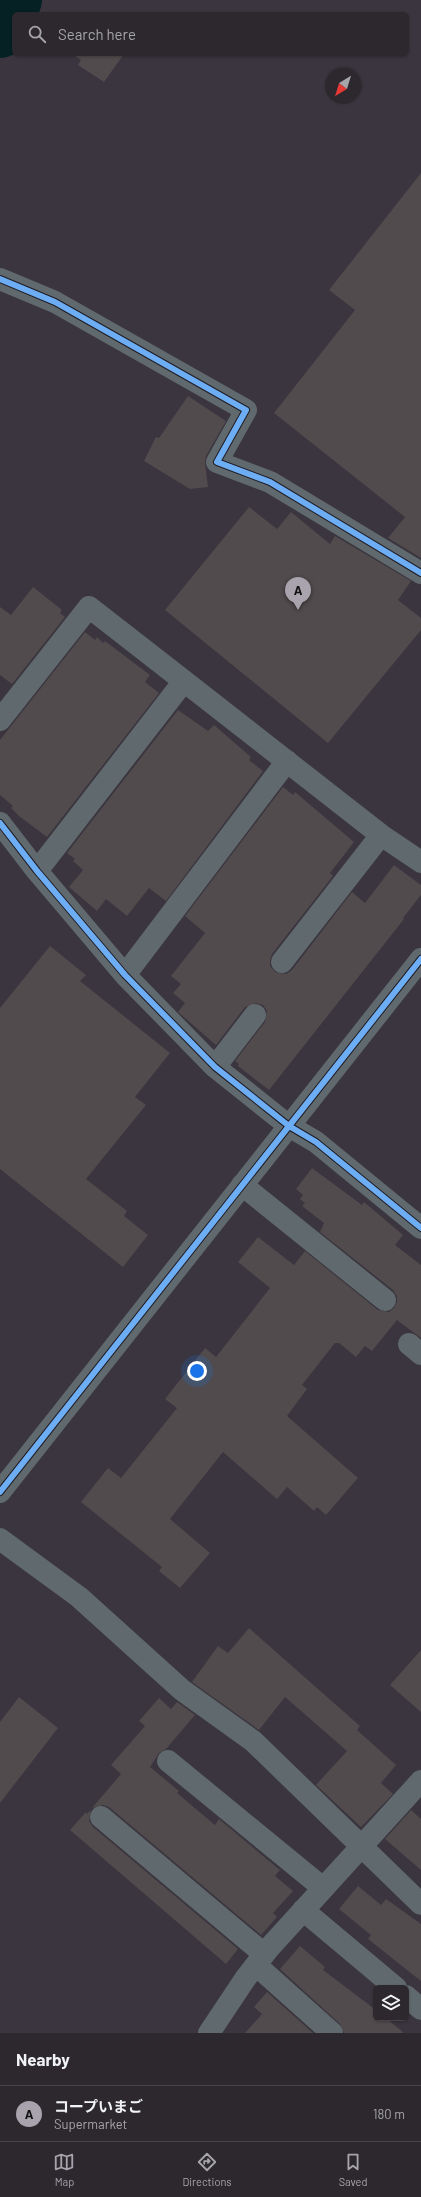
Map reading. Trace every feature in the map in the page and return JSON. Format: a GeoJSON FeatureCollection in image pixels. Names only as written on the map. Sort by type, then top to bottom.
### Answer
{"type":"FeatureCollection","features":[{"type":"Feature","properties":{"kind":"street"},"geometry":{"type":"LineString","coordinates":[[0,279],[55,302],[246,410],[217,462],[270,482],[421,573]]}},
{"type":"Feature","properties":{"kind":"street"},"geometry":{"type":"LineString","coordinates":[[0,720],[89,606],[381,835],[421,862]]}},
{"type":"Feature","properties":{"kind":"street"},"geometry":{"type":"LineString","coordinates":[[37,871],[184,681]]}},
{"type":"Feature","properties":{"kind":"street"},"geometry":{"type":"LineString","coordinates":[[125,975],[287,761]]}},
{"type":"Feature","properties":{"kind":"street"},"geometry":{"type":"LineString","coordinates":[[0,823],[37,871],[125,975],[215,1067],[289,1126],[316,1142],[421,1228]]}},
{"type":"Feature","properties":{"kind":"street"},"geometry":{"type":"LineString","coordinates":[[282,962],[381,835]]}},
{"type":"Feature","properties":{"kind":"street"},"geometry":{"type":"LineString","coordinates":[[0,1492],[421,959]]}},
{"type":"Feature","properties":{"kind":"street"},"geometry":{"type":"LineString","coordinates":[[215,1067],[255,1015]]}},
{"type":"Feature","properties":{"kind":"street"},"geometry":{"type":"LineString","coordinates":[[242,1185],[384,1300]]}},
{"type":"Feature","properties":{"kind":"street"},"geometry":{"type":"LineString","coordinates":[[0,1539],[79,1597],[182,1690],[253,1740],[421,1904]]}},
{"type":"Feature","properties":{"kind":"street"},"geometry":{"type":"LineString","coordinates":[[168,1761],[323,1888]]}},
{"type":"Feature","properties":{"kind":"street"},"geometry":{"type":"LineString","coordinates":[[209,2033],[260,1959],[421,1781]]}},
{"type":"Feature","properties":{"kind":"street"},"geometry":{"type":"LineString","coordinates":[[101,1817],[260,1959],[332,2033]]}},
{"type":"Feature","properties":{"kind":"street"},"geometry":{"type":"LineString","coordinates":[[303,1910],[392,1985]]}},
{"type":"Feature","properties":{"kind":"street"},"geometry":{"type":"LineString","coordinates":[[409,1999],[421,2009]]}},
{"type":"Feature","properties":{"kind":"building"},"geometry":{"type":"Polygon","coordinates":[[[75,56],[123,56],[104,82],[78,65],[81,60],[75,56]]]}},
{"type":"Feature","properties":{"kind":"building"},"geometry":{"type":"Polygon","coordinates":[[[421,173],[421,558],[388,538],[405,517],[274,413],[355,310],[329,290],[421,173]]]}},
{"type":"Feature","properties":{"kind":"building"},"geometry":{"type":"Polygon","coordinates":[[[188,396],[226,421],[206,456],[205,463],[208,487],[190,489],[144,461],[156,437],[159,438],[188,396]]]}},
{"type":"Feature","properties":{"kind":"building"},"geometry":{"type":"Polygon","coordinates":[[[249,507],[277,529],[291,512],[330,544],[335,536],[411,581],[398,600],[421,618],[421,630],[328,743],[165,610],[249,507]]]}},
{"type":"Feature","properties":{"kind":"building"},"geometry":{"type":"Polygon","coordinates":[[[33,587],[62,610],[60,613],[65,617],[12,684],[0,675],[0,607],[11,615],[33,587]]]}},
{"type":"Feature","properties":{"kind":"building"},"geometry":{"type":"Polygon","coordinates":[[[85,632],[95,640],[97,637],[103,643],[105,641],[150,675],[145,682],[159,693],[47,837],[19,816],[11,808],[13,806],[0,795],[0,740],[85,632]]]}},
{"type":"Feature","properties":{"kind":"building"},"geometry":{"type":"Polygon","coordinates":[[[178,710],[208,731],[214,725],[251,757],[249,760],[263,771],[166,901],[149,888],[127,916],[106,899],[97,911],[69,887],[83,870],[73,861],[75,859],[67,853],[178,710]]]}},
{"type":"Feature","properties":{"kind":"building"},"geometry":{"type":"Polygon","coordinates":[[[283,787],[293,795],[295,792],[354,842],[330,873],[333,876],[272,954],[270,966],[275,972],[286,974],[292,970],[352,892],[365,903],[394,865],[421,885],[421,895],[403,918],[404,919],[269,1090],[238,1066],[239,1064],[235,1061],[265,1022],[267,1011],[263,1005],[256,1003],[245,1007],[216,1045],[178,1012],[185,1003],[173,993],[181,984],[171,976],[205,933],[185,916],[283,787]]]}},
{"type":"Feature","properties":{"kind":"building"},"geometry":{"type":"Polygon","coordinates":[[[50,946],[86,975],[80,981],[170,1053],[135,1097],[146,1105],[86,1179],[127,1211],[124,1216],[148,1235],[123,1267],[0,1169],[0,1008],[50,946]]]}},
{"type":"Feature","properties":{"kind":"building"},"geometry":{"type":"Polygon","coordinates":[[[312,1168],[362,1205],[364,1202],[403,1235],[395,1245],[421,1265],[421,1338],[397,1320],[372,1351],[365,1346],[356,1357],[339,1343],[335,1343],[302,1385],[307,1389],[287,1416],[358,1478],[326,1515],[317,1507],[314,1511],[287,1487],[277,1499],[223,1452],[170,1519],[210,1553],[180,1588],[159,1571],[162,1567],[81,1502],[108,1468],[121,1478],[177,1408],[165,1399],[205,1348],[216,1357],[270,1288],[238,1262],[258,1237],[294,1265],[305,1251],[378,1310],[389,1312],[394,1308],[397,1302],[397,1296],[393,1290],[320,1232],[324,1223],[302,1206],[305,1203],[300,1199],[303,1195],[296,1189],[312,1168]]]}},
{"type":"Feature","properties":{"kind":"building"},"geometry":{"type":"Polygon","coordinates":[[[249,1628],[360,1726],[357,1730],[396,1765],[381,1783],[393,1794],[361,1827],[316,1785],[347,1751],[285,1697],[259,1730],[192,1682],[218,1646],[228,1653],[249,1628]]]}},
{"type":"Feature","properties":{"kind":"building"},"geometry":{"type":"Polygon","coordinates":[[[421,1650],[421,1712],[390,1685],[421,1650]]]}},
{"type":"Feature","properties":{"kind":"building"},"geometry":{"type":"Polygon","coordinates":[[[19,1697],[58,1728],[0,1803],[0,1722],[19,1697]]]}},
{"type":"Feature","properties":{"kind":"building"},"geometry":{"type":"Polygon","coordinates":[[[159,1698],[171,1709],[177,1702],[195,1715],[166,1749],[159,1753],[150,1767],[179,1791],[177,1793],[215,1825],[219,1819],[280,1870],[275,1876],[293,1891],[273,1913],[277,1917],[261,1935],[109,1807],[103,1805],[92,1808],[121,1774],[111,1765],[145,1726],[139,1721],[159,1698]]]}},
{"type":"Feature","properties":{"kind":"building"},"geometry":{"type":"Polygon","coordinates":[[[91,1810],[89,1821],[93,1827],[238,1949],[226,1964],[70,1830],[86,1812],[87,1814],[91,1810]]]}},
{"type":"Feature","properties":{"kind":"building"},"geometry":{"type":"Polygon","coordinates":[[[411,1810],[421,1819],[421,1870],[385,1839],[411,1810]]]}},
{"type":"Feature","properties":{"kind":"building"},"geometry":{"type":"Polygon","coordinates":[[[358,1886],[381,1905],[386,1899],[421,1924],[421,1981],[368,1939],[371,1935],[339,1909],[358,1886]]]}},
{"type":"Feature","properties":{"kind":"building"},"geometry":{"type":"Polygon","coordinates":[[[300,1946],[325,1967],[323,1970],[373,2008],[373,2021],[390,2021],[404,2033],[344,2033],[340,2024],[280,1969],[300,1946]]]}},
{"type":"Feature","properties":{"kind":"building"},"geometry":{"type":"Polygon","coordinates":[[[267,1992],[313,2033],[245,2033],[262,2014],[254,2007],[267,1992]]]}},
{"type":"Feature","properties":{"kind":"waterway"},"geometry":{"type":"LineString","coordinates":[[0,32],[16,0]]}},
{"type":"Feature","properties":{"kind":"cycle path"},"geometry":{"type":"LineString","coordinates":[[0,279],[55,302],[246,410],[217,462],[270,482],[421,573]]}},
{"type":"Feature","properties":{"kind":"cycle path"},"geometry":{"type":"LineString","coordinates":[[0,823],[37,871],[125,975],[215,1067],[289,1126],[316,1142],[421,1228]]}},
{"type":"Feature","properties":{"kind":"cycle path"},"geometry":{"type":"LineString","coordinates":[[0,1492],[421,959]]}},
{"type":"Feature","properties":{"kind":"place","name":"コープいまご"},"geometry":{"type":"Point","coordinates":[298,610]}}]}
